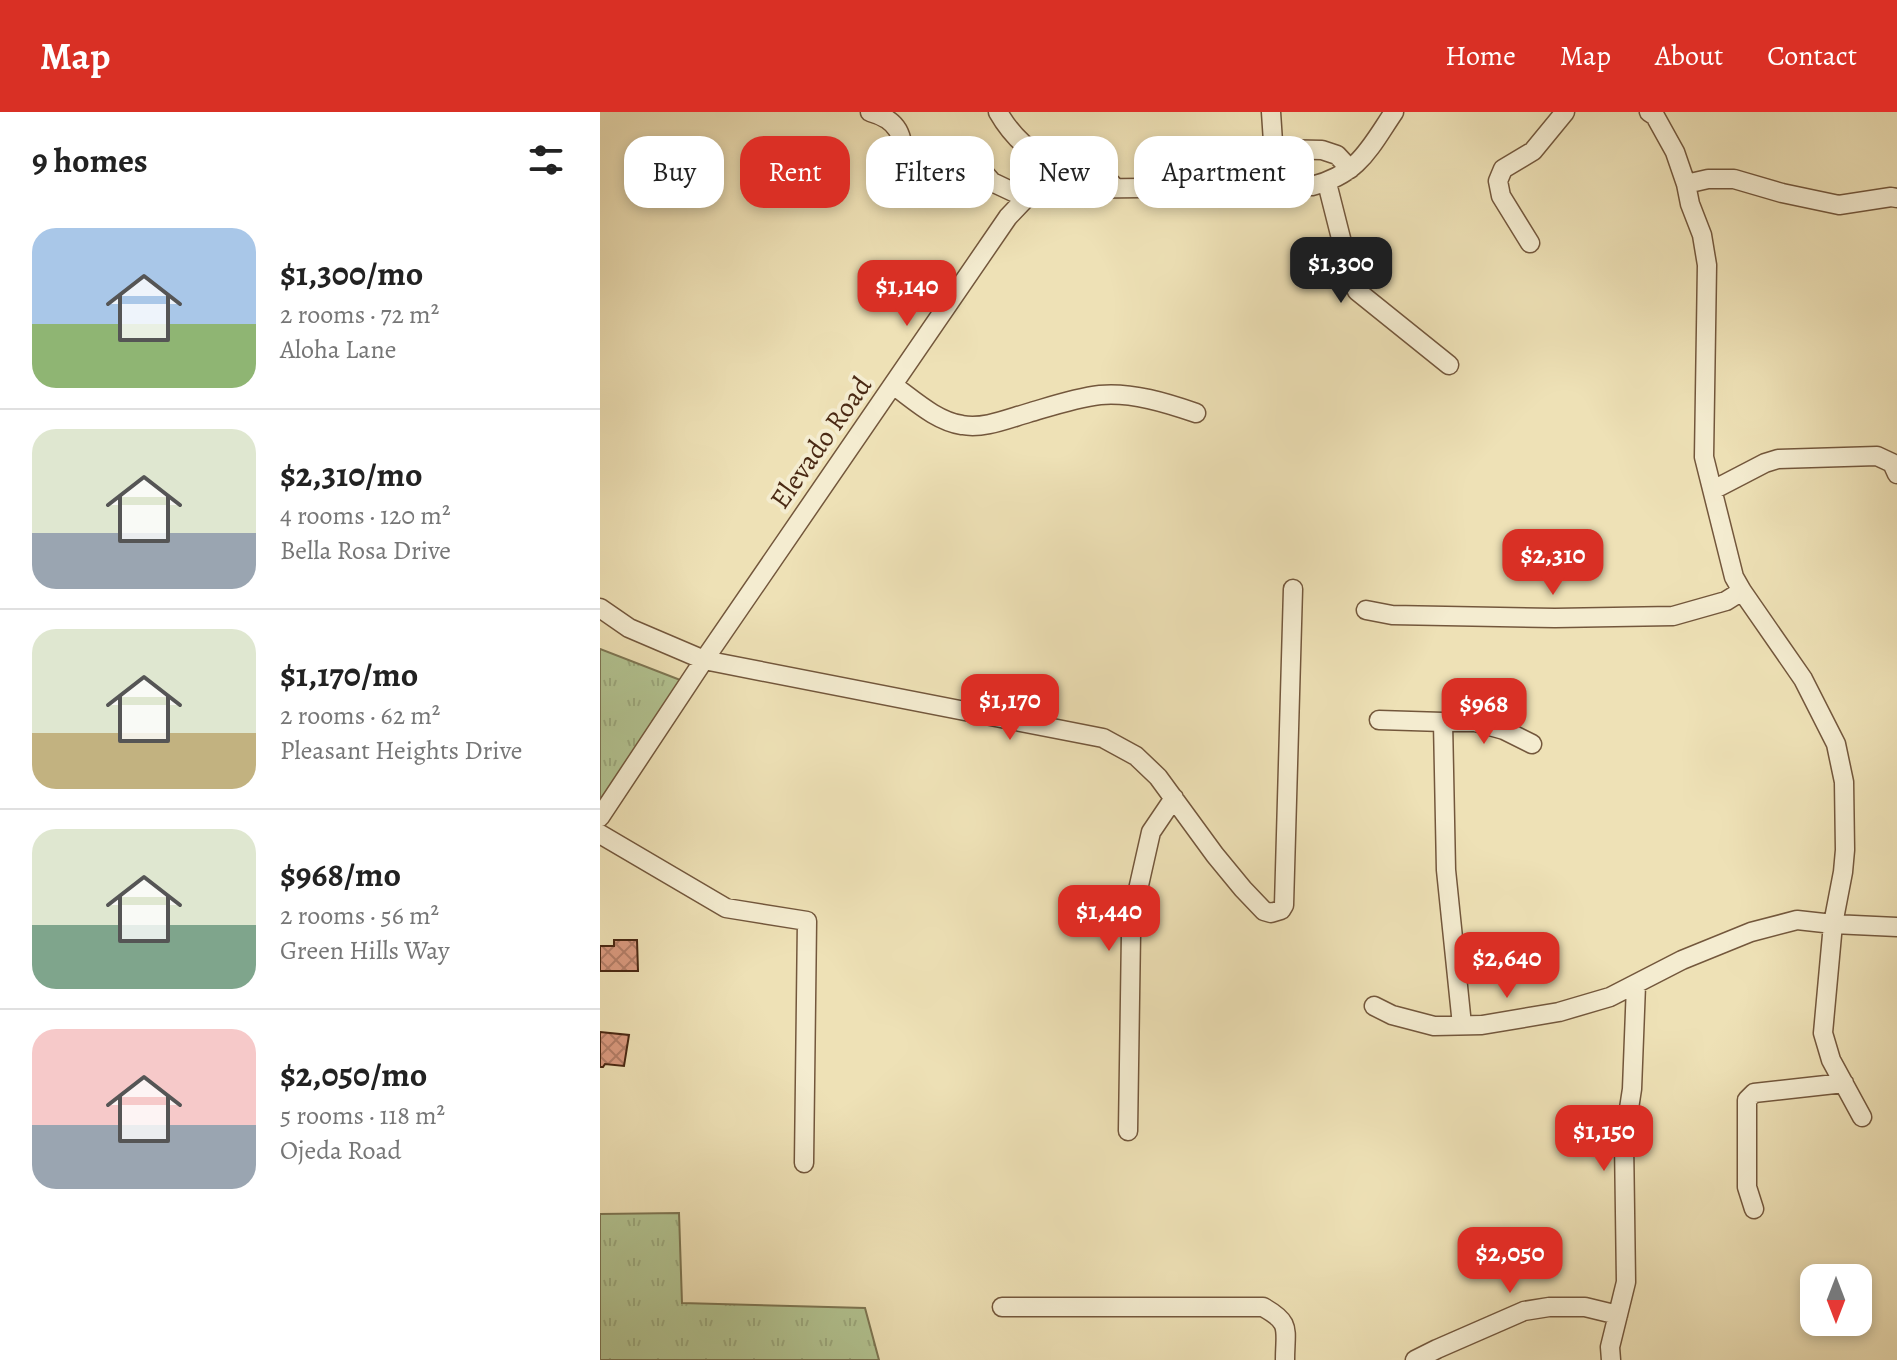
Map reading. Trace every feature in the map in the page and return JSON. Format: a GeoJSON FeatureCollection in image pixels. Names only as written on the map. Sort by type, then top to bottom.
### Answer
{"type":"FeatureCollection","features":[{"type":"Feature","properties":{"kind":"street"},"geometry":{"type":"LineString","coordinates":[[870,112],[885,116],[902,135],[905,166],[915,176],[926,179],[969,171],[985,174],[992,182],[1010,190]]}},
{"type":"Feature","properties":{"kind":"street"},"geometry":{"type":"LineString","coordinates":[[998,112],[1020,143],[1049,162],[1126,189]]}},
{"type":"Feature","properties":{"kind":"street"},"geometry":{"type":"LineString","coordinates":[[1271,112],[1273,136]]}},
{"type":"Feature","properties":{"kind":"street"},"geometry":{"type":"LineString","coordinates":[[1314,186],[1344,175],[1361,161],[1394,112]]}},
{"type":"Feature","properties":{"kind":"street"},"geometry":{"type":"LineString","coordinates":[[1530,243],[1501,196],[1498,181],[1503,169],[1533,151],[1565,112]]}},
{"type":"Feature","properties":{"kind":"street"},"geometry":{"type":"LineString","coordinates":[[1655,113],[1675,152],[1702,235],[1707,265],[1704,457],[1734,577],[1803,679],[1836,744],[1844,782],[1845,850],[1833,924],[1823,1033],[1831,1060],[1862,1117]]}},
{"type":"Feature","properties":{"kind":"street"},"geometry":{"type":"LineString","coordinates":[[1314,150],[1337,155],[1350,169]]}},
{"type":"Feature","properties":{"kind":"street"},"geometry":{"type":"LineString","coordinates":[[1686,184],[1708,179],[1734,179],[1839,205],[1897,198]]}},
{"type":"Feature","properties":{"kind":"street"},"geometry":{"type":"LineString","coordinates":[[1327,183],[1357,291],[1449,365]]}},
{"type":"Feature","properties":{"kind":"street"},"geometry":{"type":"LineString","coordinates":[[1118,189],[1134,189]]}},
{"type":"Feature","properties":{"kind":"street","name":"Elevado Road"},"geometry":{"type":"LineString","coordinates":[[600,817],[704,660],[1017,208]]}},
{"type":"Feature","properties":{"kind":"street"},"geometry":{"type":"LineString","coordinates":[[893,385],[943,419],[964,426],[985,425],[1079,398],[1103,395],[1140,398],[1196,413]]}},
{"type":"Feature","properties":{"kind":"street"},"geometry":{"type":"LineString","coordinates":[[1713,490],[1778,459],[1877,456],[1892,463],[1897,474]]}},
{"type":"Feature","properties":{"kind":"street"},"geometry":{"type":"LineString","coordinates":[[600,608],[629,628],[704,660],[1103,738],[1136,756],[1158,777],[1225,866],[1264,911],[1271,913],[1281,910],[1284,905],[1293,589]]}},
{"type":"Feature","properties":{"kind":"street"},"geometry":{"type":"LineString","coordinates":[[1366,610],[1407,616],[1673,616],[1726,601],[1742,591]]}},
{"type":"Feature","properties":{"kind":"street"},"geometry":{"type":"LineString","coordinates":[[1379,720],[1475,722],[1504,730],[1532,744]]}},
{"type":"Feature","properties":{"kind":"street"},"geometry":{"type":"LineString","coordinates":[[1443,722],[1446,870],[1462,1025]]}},
{"type":"Feature","properties":{"kind":"street"},"geometry":{"type":"LineString","coordinates":[[1128,1131],[1131,933],[1135,903],[1151,832],[1174,798]]}},
{"type":"Feature","properties":{"kind":"street"},"geometry":{"type":"LineString","coordinates":[[600,834],[726,908],[807,921],[804,1163]]}},
{"type":"Feature","properties":{"kind":"street"},"geometry":{"type":"LineString","coordinates":[[1374,1006],[1392,1015],[1434,1026],[1482,1025],[1559,1012],[1610,997],[1682,960],[1751,932],[1797,920],[1897,927]]}},
{"type":"Feature","properties":{"kind":"street"},"geometry":{"type":"LineString","coordinates":[[1611,1360],[1610,1347],[1626,1282],[1624,1141],[1632,1089],[1636,985]]}},
{"type":"Feature","properties":{"kind":"street"},"geometry":{"type":"LineString","coordinates":[[1754,1209],[1747,1187],[1747,1100],[1754,1093],[1844,1083]]}},
{"type":"Feature","properties":{"kind":"street"},"geometry":{"type":"LineString","coordinates":[[1002,1307],[1263,1307],[1280,1316],[1285,1326],[1285,1360]]}},
{"type":"Feature","properties":{"kind":"street"},"geometry":{"type":"LineString","coordinates":[[1415,1360],[1524,1311],[1585,1307],[1618,1315]]}},
{"type":"Feature","properties":{"kind":"green space"},"geometry":{"type":"Polygon","coordinates":[[[600,649],[688,683],[600,800],[600,649]]]}},
{"type":"Feature","properties":{"kind":"green space"},"geometry":{"type":"Polygon","coordinates":[[[679,1213],[682,1303],[865,1308],[879,1360],[600,1360],[600,1214],[679,1213]]]}},
{"type":"Feature","properties":{"kind":"building"},"geometry":{"type":"Polygon","coordinates":[[[614,940],[637,940],[638,971],[600,971],[600,946],[614,946],[614,940]]]}},
{"type":"Feature","properties":{"kind":"building"},"geometry":{"type":"Polygon","coordinates":[[[600,1032],[629,1035],[624,1066],[605,1064],[600,1067],[600,1032]]]}}]}
